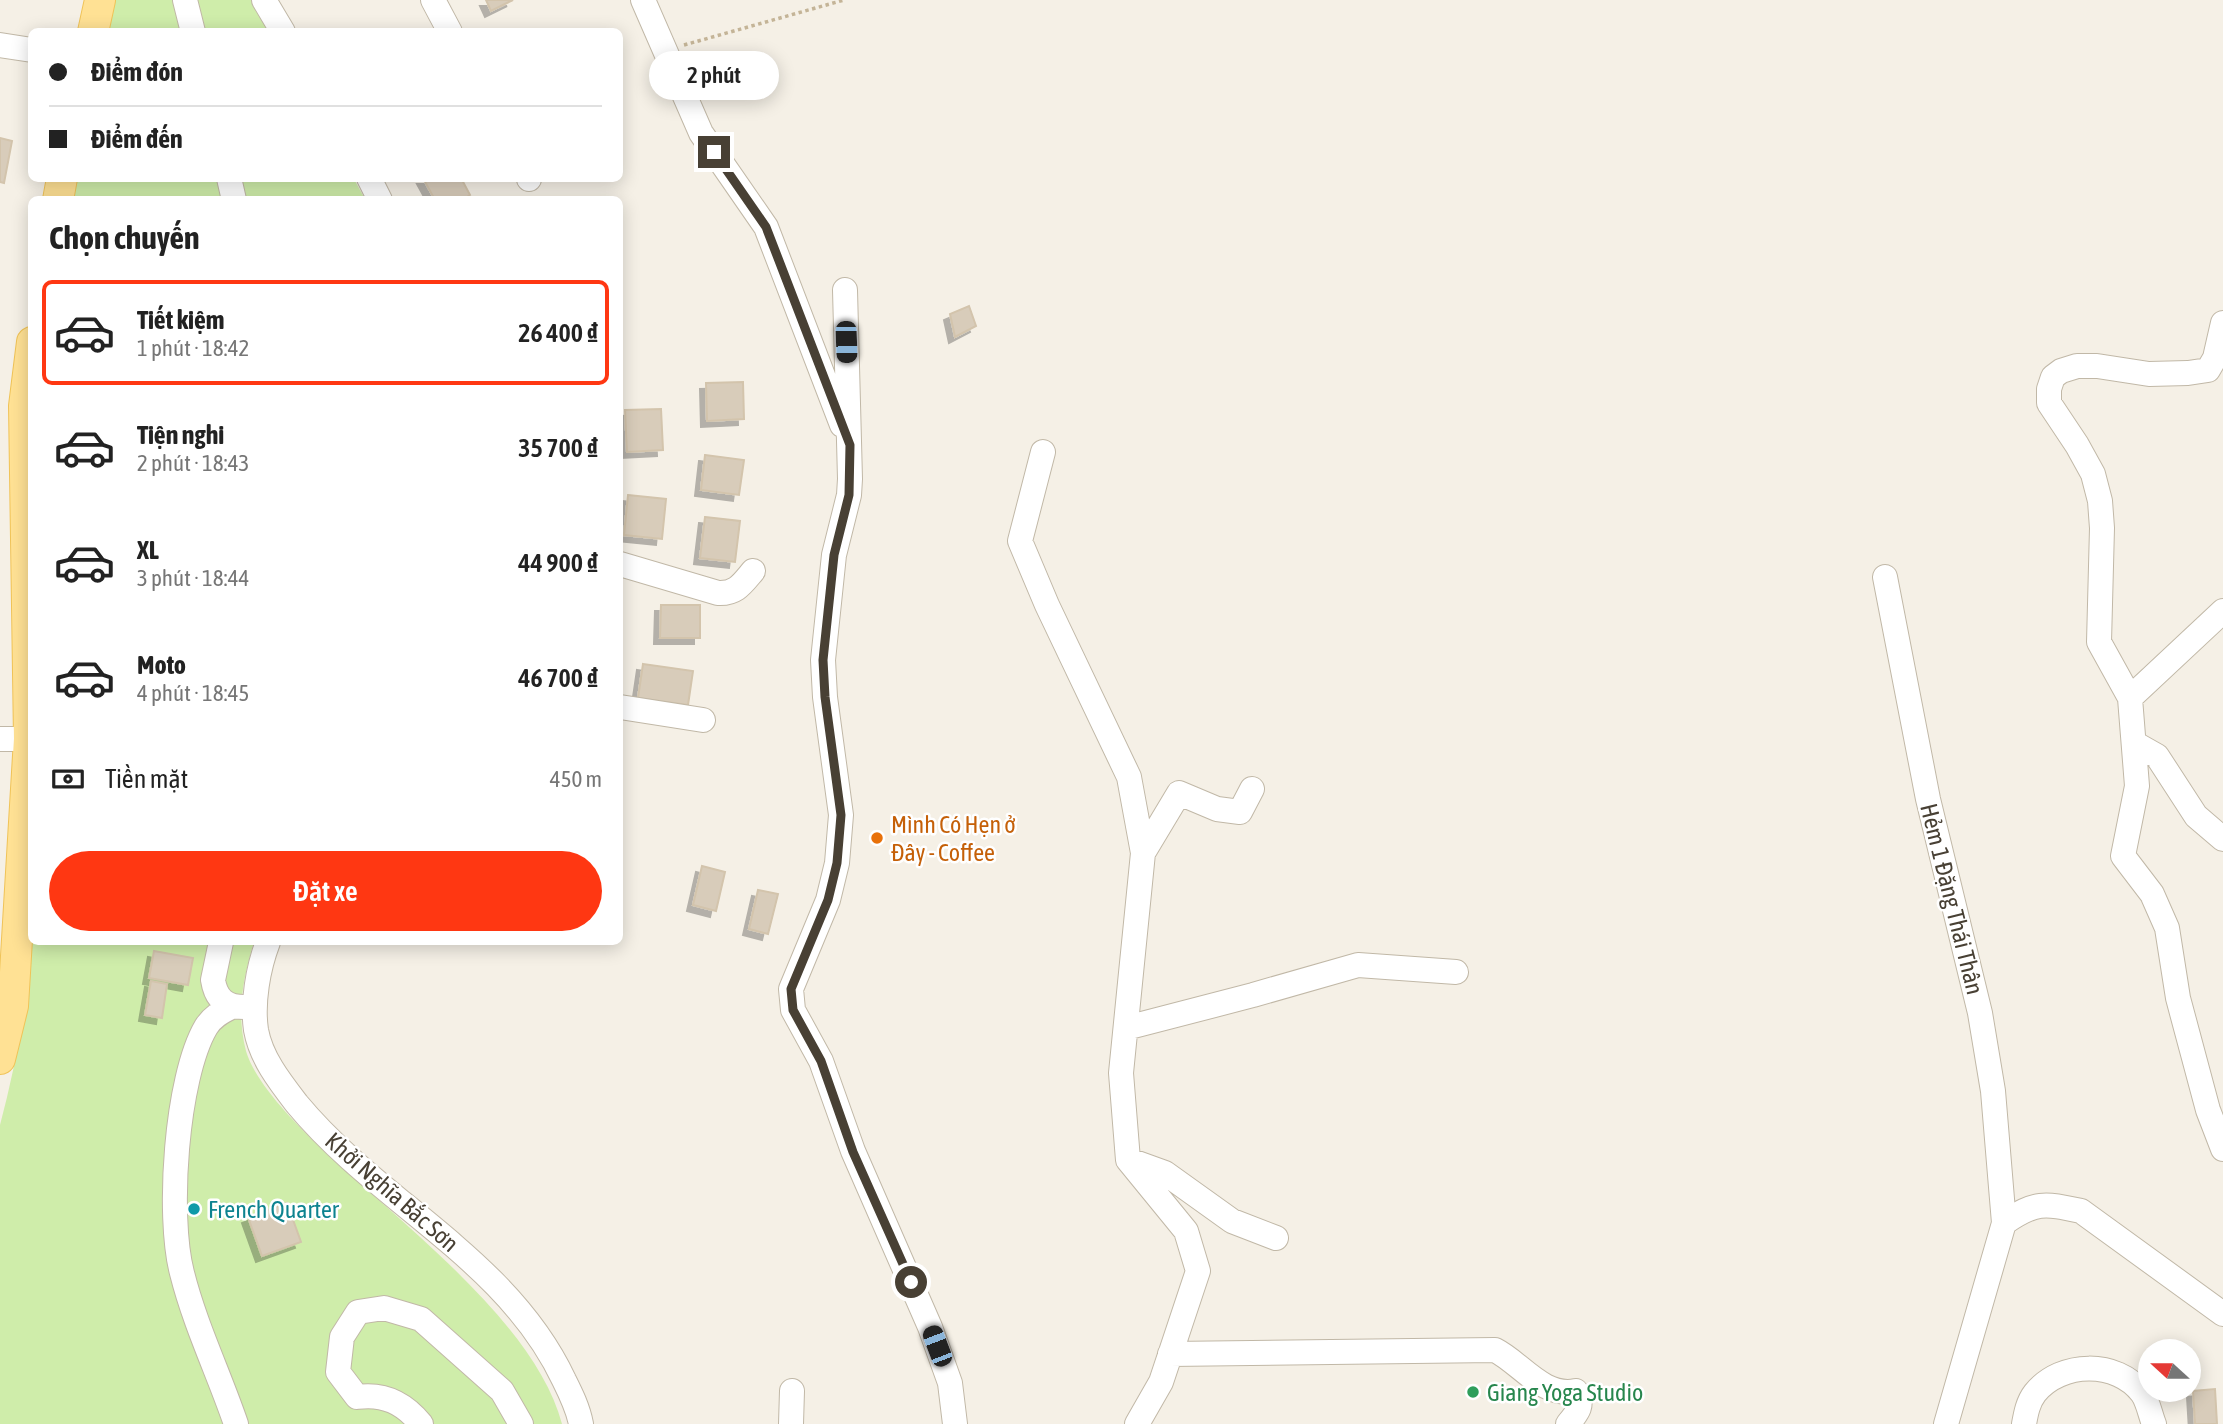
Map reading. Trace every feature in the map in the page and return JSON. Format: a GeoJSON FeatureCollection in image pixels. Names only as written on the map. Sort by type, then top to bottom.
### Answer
{"type":"FeatureCollection","features":[{"type":"Feature","properties":{"kind":"main road"},"geometry":{"type":"LineString","coordinates":[[94,28],[100,0]]}},
{"type":"Feature","properties":{"kind":"main road"},"geometry":{"type":"LineString","coordinates":[[0,1059],[13,1006],[7,991],[24,406],[28,374]]}},
{"type":"Feature","properties":{"kind":"street"},"geometry":{"type":"LineString","coordinates":[[185,0],[192,28]]}},
{"type":"Feature","properties":{"kind":"street"},"geometry":{"type":"LineString","coordinates":[[264,0],[281,28]]}},
{"type":"Feature","properties":{"kind":"street"},"geometry":{"type":"LineString","coordinates":[[433,0],[448,28]]}},
{"type":"Feature","properties":{"kind":"street"},"geometry":{"type":"LineString","coordinates":[[643,0],[701,133],[766,227],[850,445]]}},
{"type":"Feature","properties":{"kind":"street"},"geometry":{"type":"LineString","coordinates":[[0,45],[28,49]]}},
{"type":"Feature","properties":{"kind":"street"},"geometry":{"type":"LineString","coordinates":[[845,290],[849,495],[834,555],[823,660],[825,697],[841,815],[837,863],[828,900],[791,989],[793,1010],[821,1061],[853,1152],[930,1327],[950,1383],[955,1424]]}},
{"type":"Feature","properties":{"kind":"street"},"geometry":{"type":"LineString","coordinates":[[2223,323],[2215,358],[2208,369],[2188,373],[2149,374],[2097,366],[2077,366],[2053,377],[2049,389],[2049,403],[2053,412],[2077,444],[2093,474],[2100,501],[2102,528],[2099,642],[2130,698],[2137,786],[2123,856],[2152,894],[2167,928],[2178,998],[2207,1110],[2223,1149]]}},
{"type":"Feature","properties":{"kind":"street"},"geometry":{"type":"LineString","coordinates":[[1043,452],[1020,541],[1047,605],[1129,777],[1143,853],[1122,1073],[1128,1160],[1186,1231],[1198,1271],[1161,1381],[1137,1424]]}},
{"type":"Feature","properties":{"kind":"street"},"geometry":{"type":"LineString","coordinates":[[623,565],[718,593],[733,592],[753,570]]}},
{"type":"Feature","properties":{"kind":"street","name":"Hẻm 1 Đặng Thái Thân"},"geometry":{"type":"LineString","coordinates":[[1885,577],[1928,799],[1980,1013],[1993,1091],[2004,1223]]}},
{"type":"Feature","properties":{"kind":"street"},"geometry":{"type":"LineString","coordinates":[[2130,698],[2223,611]]}},
{"type":"Feature","properties":{"kind":"street"},"geometry":{"type":"LineString","coordinates":[[623,707],[703,720]]}},
{"type":"Feature","properties":{"kind":"street"},"geometry":{"type":"LineString","coordinates":[[2134,743],[2157,756],[2196,816],[2223,839]]}},
{"type":"Feature","properties":{"kind":"street"},"geometry":{"type":"LineString","coordinates":[[1143,853],[1180,793],[1217,809],[1240,812],[1252,789]]}},
{"type":"Feature","properties":{"kind":"street"},"geometry":{"type":"LineString","coordinates":[[220,945],[214,986],[222,999],[243,1007]]}},
{"type":"Feature","properties":{"kind":"street","name":"Khởi Nghĩa Bắc Sơn"},"geometry":{"type":"LineString","coordinates":[[267,945],[256,993],[243,1007],[257,1031],[264,1055],[288,1093],[317,1128],[502,1289],[550,1350],[579,1411],[581,1424]]}},
{"type":"Feature","properties":{"kind":"street"},"geometry":{"type":"LineString","coordinates":[[1126,1028],[1358,965],[1456,972]]}},
{"type":"Feature","properties":{"kind":"street"},"geometry":{"type":"LineString","coordinates":[[236,1424],[181,1271],[176,1220],[178,1129],[194,1056],[207,1026],[217,1014],[243,1007]]}},
{"type":"Feature","properties":{"kind":"street"},"geometry":{"type":"LineString","coordinates":[[1128,1160],[1165,1172],[1232,1221],[1276,1238]]}},
{"type":"Feature","properties":{"kind":"street"},"geometry":{"type":"LineString","coordinates":[[1946,1424],[2004,1223],[2027,1207],[2054,1205],[2081,1211],[2223,1314]]}},
{"type":"Feature","properties":{"kind":"street"},"geometry":{"type":"LineString","coordinates":[[421,1424],[395,1400],[370,1395],[357,1397],[338,1372],[342,1337],[358,1312],[384,1307],[421,1319],[502,1391],[521,1424]]}},
{"type":"Feature","properties":{"kind":"street"},"geometry":{"type":"LineString","coordinates":[[1170,1354],[1495,1350],[1507,1356],[1545,1386],[1567,1393],[1576,1391],[1581,1399],[1580,1408],[1568,1424]]}},
{"type":"Feature","properties":{"kind":"street"},"geometry":{"type":"LineString","coordinates":[[2024,1424],[2030,1402],[2044,1384],[2062,1373],[2085,1368],[2113,1373],[2131,1382],[2145,1396],[2154,1424]]}},
{"type":"Feature","properties":{"kind":"street"},"geometry":{"type":"LineString","coordinates":[[791,1424],[792,1391]]}},
{"type":"Feature","properties":{"kind":"path"},"geometry":{"type":"LineString","coordinates":[[666,50],[844,0]]}},
{"type":"Feature","properties":{"kind":"green space"},"geometry":{"type":"Polygon","coordinates":[[[113,0],[251,0],[267,28],[107,28],[113,0]]]}},
{"type":"Feature","properties":{"kind":"green space"},"geometry":{"type":"Polygon","coordinates":[[[73,182],[356,182],[363,196],[71,196],[73,182]]]}},
{"type":"Feature","properties":{"kind":"green space","name":"French Quarter"},"geometry":{"type":"Polygon","coordinates":[[[32,945],[253,945],[244,982],[241,1023],[246,1051],[258,1076],[277,1102],[310,1138],[422,1239],[493,1310],[523,1347],[547,1385],[562,1424],[0,1424],[0,1125],[27,988],[32,945]]]}},
{"type":"Feature","properties":{"kind":"building"},"geometry":{"type":"Polygon","coordinates":[[[486,0],[513,0],[491,11],[486,0]]]}},
{"type":"Feature","properties":{"kind":"building"},"geometry":{"type":"Polygon","coordinates":[[[0,138],[12,141],[4,183],[0,182],[0,138]]]}},
{"type":"Feature","properties":{"kind":"building"},"geometry":{"type":"Polygon","coordinates":[[[425,182],[463,182],[470,195],[468,196],[433,196],[425,182]]]}},
{"type":"Feature","properties":{"kind":"building"},"geometry":{"type":"Polygon","coordinates":[[[969,306],[976,326],[955,337],[950,314],[969,306]]]}},
{"type":"Feature","properties":{"kind":"building"},"geometry":{"type":"Polygon","coordinates":[[[743,382],[744,419],[707,421],[706,383],[743,382]]]}},
{"type":"Feature","properties":{"kind":"building"},"geometry":{"type":"Polygon","coordinates":[[[661,409],[663,450],[627,452],[625,410],[661,409]]]}},
{"type":"Feature","properties":{"kind":"building"},"geometry":{"type":"Polygon","coordinates":[[[705,455],[744,460],[739,495],[701,490],[705,455]]]}},
{"type":"Feature","properties":{"kind":"building"},"geometry":{"type":"Polygon","coordinates":[[[628,495],[666,499],[662,539],[624,535],[628,495]]]}},
{"type":"Feature","properties":{"kind":"building"},"geometry":{"type":"Polygon","coordinates":[[[705,517],[740,521],[735,562],[700,558],[705,517]]]}},
{"type":"Feature","properties":{"kind":"building"},"geometry":{"type":"Polygon","coordinates":[[[661,605],[700,605],[700,638],[660,638],[661,605]]]}},
{"type":"Feature","properties":{"kind":"building"},"geometry":{"type":"Polygon","coordinates":[[[643,664],[693,671],[688,705],[638,698],[643,664]]]}},
{"type":"Feature","properties":{"kind":"building"},"geometry":{"type":"Polygon","coordinates":[[[702,866],[725,872],[716,911],[693,905],[702,866]]]}},
{"type":"Feature","properties":{"kind":"building"},"geometry":{"type":"Polygon","coordinates":[[[758,890],[778,894],[768,934],[749,929],[758,890]]]}},
{"type":"Feature","properties":{"kind":"building"},"geometry":{"type":"Polygon","coordinates":[[[154,951],[193,958],[188,985],[149,978],[154,951]]]}},
{"type":"Feature","properties":{"kind":"building"},"geometry":{"type":"Polygon","coordinates":[[[151,981],[167,984],[162,1018],[145,1015],[151,981]]]}},
{"type":"Feature","properties":{"kind":"building"},"geometry":{"type":"Polygon","coordinates":[[[287,1203],[301,1242],[262,1256],[248,1217],[287,1203]]]}},
{"type":"Feature","properties":{"kind":"building"},"geometry":{"type":"Polygon","coordinates":[[[2215,1389],[2217,1424],[2195,1424],[2194,1402],[2202,1402],[2202,1390],[2215,1389]]]}},
{"type":"Feature","properties":{"kind":"place","name":"Mình Có Hẹn ở Đây - Coffee"},"geometry":{"type":"Point","coordinates":[877,838]}},
{"type":"Feature","properties":{"kind":"place","name":"French Quarter"},"geometry":{"type":"Point","coordinates":[194,1209]}},
{"type":"Feature","properties":{"kind":"place","name":"Giang Yoga Studio"},"geometry":{"type":"Point","coordinates":[1473,1392]}},
{"type":"Feature","properties":{"kind":"route"},"geometry":{"type":"LineString","coordinates":[[714,152],[766,227],[850,445],[849,495],[834,555],[823,660],[825,697],[841,815],[837,863],[828,900],[791,989],[791,999],[793,1010],[821,1061],[853,1152],[911,1282]]}}]}
